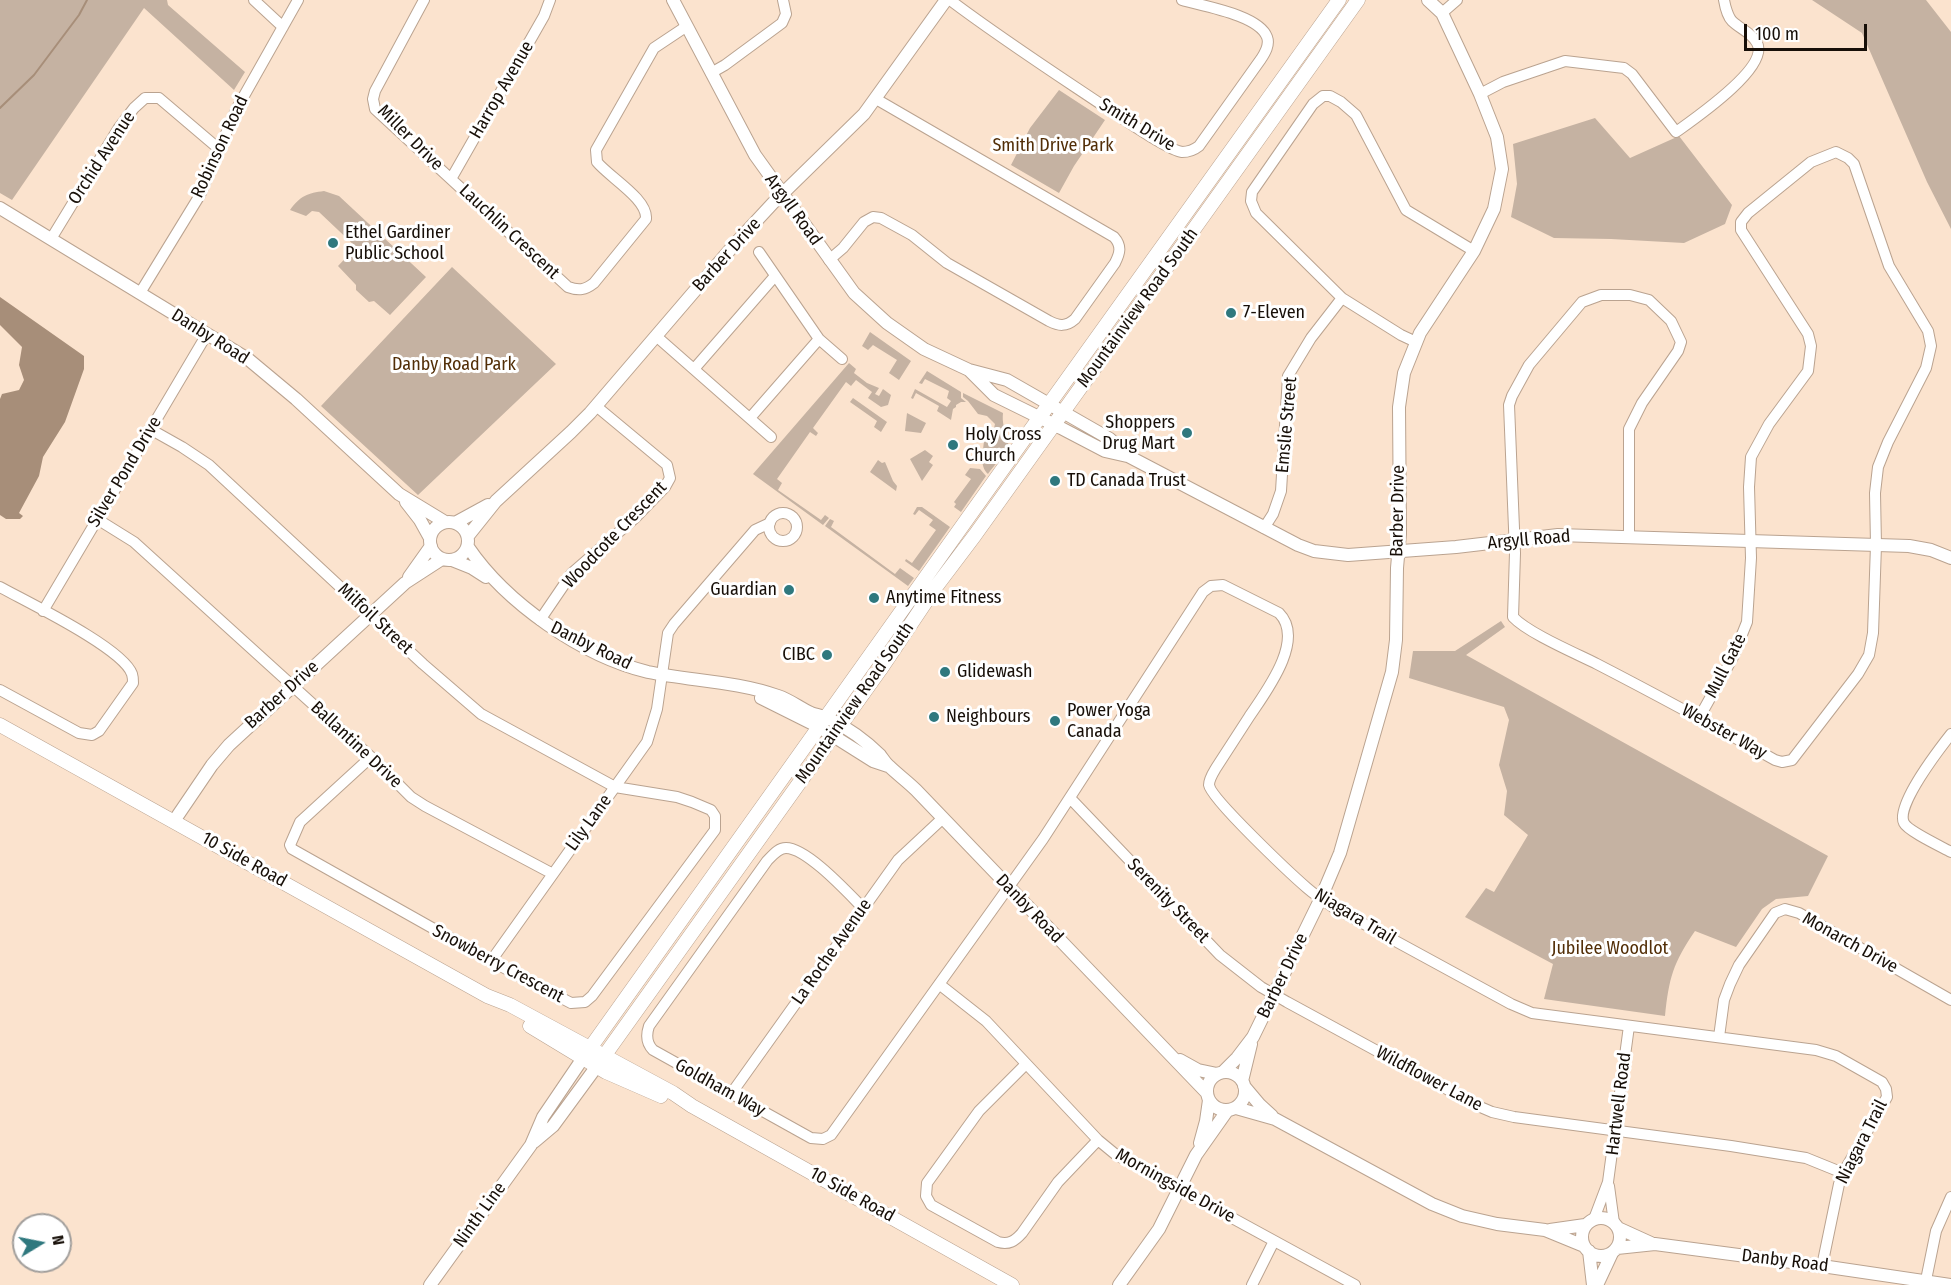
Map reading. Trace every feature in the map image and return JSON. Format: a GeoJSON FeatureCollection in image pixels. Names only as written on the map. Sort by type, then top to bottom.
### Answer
{"type":"FeatureCollection","features":[{"type":"Feature","properties":{"kind":"main road","name":"Mountainview Road South"},"geometry":{"type":"LineString","coordinates":[[587,1053],[1339,0]]}},
{"type":"Feature","properties":{"kind":"main road","name":"Mountainview Road South"},"geometry":{"type":"LineString","coordinates":[[601,1062],[935,588],[975,536],[1358,0]]}},
{"type":"Feature","properties":{"kind":"main road","name":"10 Side Road"},"geometry":{"type":"LineString","coordinates":[[0,725],[487,996],[507,1011],[587,1053],[670,1101],[692,1106],[1012,1285]]}},
{"type":"Feature","properties":{"kind":"street"},"geometry":{"type":"LineString","coordinates":[[254,0],[283,27]]}},
{"type":"Feature","properties":{"kind":"street","name":"Robinson Road"},"geometry":{"type":"LineString","coordinates":[[140,294],[200,195],[236,110],[298,0]]}},
{"type":"Feature","properties":{"kind":"street","name":"Miller Drive"},"geometry":{"type":"LineString","coordinates":[[424,0],[375,91],[373,99],[375,109],[451,179]]}},
{"type":"Feature","properties":{"kind":"street","name":"Harrop Avenue"},"geometry":{"type":"LineString","coordinates":[[451,179],[544,16],[550,0]]}},
{"type":"Feature","properties":{"kind":"street","name":"Argyll Road"},"geometry":{"type":"LineString","coordinates":[[673,0],[746,140],[854,293],[887,323],[924,349],[969,370],[1007,380],[1110,439],[1128,456],[1298,545],[1314,551],[1348,555],[1558,535],[1876,545],[1920,548],[1951,558]]}},
{"type":"Feature","properties":{"kind":"street"},"geometry":{"type":"LineString","coordinates":[[711,73],[782,23],[786,14],[783,0]]}},
{"type":"Feature","properties":{"kind":"street","name":"Smith Drive"},"geometry":{"type":"LineString","coordinates":[[948,0],[1140,130],[1182,152],[1194,150],[1199,146],[1267,49],[1267,38],[1261,29],[1245,18],[1182,0]]}},
{"type":"Feature","properties":{"kind":"street","name":"Barber Drive"},"geometry":{"type":"LineString","coordinates":[[468,542],[496,501],[596,406],[734,245],[782,194],[853,127],[948,0]]}},
{"type":"Feature","properties":{"kind":"street","name":"Barber Drive"},"geometry":{"type":"LineString","coordinates":[[1220,1073],[1238,1058],[1253,1037],[1321,898],[1340,853],[1390,683],[1396,640],[1400,534],[1399,407],[1404,373],[1416,342],[1474,251],[1494,209],[1502,169],[1497,137],[1480,94],[1442,13],[1428,0]]}},
{"type":"Feature","properties":{"kind":"street"},"geometry":{"type":"LineString","coordinates":[[1442,13],[1457,0]]}},
{"type":"Feature","properties":{"kind":"street"},"geometry":{"type":"LineString","coordinates":[[1480,94],[1503,82],[1564,61],[1624,68],[1632,74],[1676,132],[1744,76],[1758,53],[1759,46],[1754,38],[1731,21],[1724,0]]}},
{"type":"Feature","properties":{"kind":"street","name":"Lauchlin Crescent"},"geometry":{"type":"LineString","coordinates":[[451,179],[568,286],[576,290],[586,289],[594,283],[646,219],[645,208],[642,204],[597,162],[598,146],[654,48],[687,26]]}},
{"type":"Feature","properties":{"kind":"street"},"geometry":{"type":"LineString","coordinates":[[1416,342],[1342,298],[1256,213],[1251,201],[1252,192],[1313,104],[1323,96],[1330,96],[1356,115],[1406,210],[1474,251]]}},
{"type":"Feature","properties":{"kind":"street","name":"Orchid Avenue"},"geometry":{"type":"LineString","coordinates":[[51,239],[118,129],[145,98],[159,98],[219,149]]}},
{"type":"Feature","properties":{"kind":"street"},"geometry":{"type":"LineString","coordinates":[[829,260],[843,248],[869,218],[881,218],[912,235],[947,263],[1049,321],[1057,325],[1066,325],[1075,319],[1119,254],[1120,246],[1114,237],[876,99]]}},
{"type":"Feature","properties":{"kind":"street","name":"Mull Gate"},"geometry":{"type":"LineString","coordinates":[[1699,718],[1733,657],[1747,622],[1751,541],[1749,487],[1751,457],[1769,424],[1808,371],[1811,346],[1808,334],[1741,230],[1741,222],[1748,213],[1811,162],[1836,152],[1854,164],[1889,266],[1928,331],[1931,346],[1926,368],[1888,442],[1878,467],[1875,493],[1876,545]]}},
{"type":"Feature","properties":{"kind":"street","name":"Danby Road"},"geometry":{"type":"LineString","coordinates":[[0,208],[262,369],[399,494],[420,520],[430,542]]}},
{"type":"Feature","properties":{"kind":"street"},"geometry":{"type":"LineString","coordinates":[[759,252],[819,339],[842,359]]}},
{"type":"Feature","properties":{"kind":"street"},"geometry":{"type":"LineString","coordinates":[[694,369],[775,276]]}},
{"type":"Feature","properties":{"kind":"street","name":"Webster Way"},"geometry":{"type":"LineString","coordinates":[[1629,537],[1629,429],[1642,403],[1678,351],[1681,342],[1671,321],[1649,300],[1630,296],[1600,295],[1582,302],[1529,364],[1509,405],[1514,540],[1512,608],[1513,617],[1518,622],[1775,760],[1782,762],[1792,760],[1858,674],[1869,655],[1873,633],[1876,545]]}},
{"type":"Feature","properties":{"kind":"street","name":"Emslie Street"},"geometry":{"type":"LineString","coordinates":[[1264,528],[1273,514],[1281,491],[1288,376],[1311,338],[1342,298]]}},
{"type":"Feature","properties":{"kind":"street","name":"Silver Pond Drive"},"geometry":{"type":"LineString","coordinates":[[43,610],[207,334]]}},
{"type":"Feature","properties":{"kind":"street"},"geometry":{"type":"LineString","coordinates":[[656,336],[771,437]]}},
{"type":"Feature","properties":{"kind":"street"},"geometry":{"type":"LineString","coordinates":[[750,418],[819,339]]}},
{"type":"Feature","properties":{"kind":"street","name":"Argyll Road"},"geometry":{"type":"LineString","coordinates":[[969,370],[994,395],[1105,451],[1128,456]]}},
{"type":"Feature","properties":{"kind":"street","name":"Woodcote Crescent"},"geometry":{"type":"LineString","coordinates":[[540,620],[572,573],[635,519],[665,487],[670,478],[666,465],[596,406]]}},
{"type":"Feature","properties":{"kind":"street","name":"Milfoil Street"},"geometry":{"type":"LineString","coordinates":[[150,429],[209,465],[423,664],[481,714],[615,787]]}},
{"type":"Feature","properties":{"kind":"street","name":"Danby Road"},"geometry":{"type":"LineString","coordinates":[[399,494],[450,522]]}},
{"type":"Feature","properties":{"kind":"street","name":"Barber Drive"},"geometry":{"type":"LineString","coordinates":[[450,522],[496,501]]}},
{"type":"Feature","properties":{"kind":"street","name":"Ballantine Drive"},"geometry":{"type":"LineString","coordinates":[[96,519],[134,542],[371,757],[411,797],[553,874]]}},
{"type":"Feature","properties":{"kind":"street"},"geometry":{"type":"LineString","coordinates":[[450,522],[464,529],[468,542],[460,557],[447,560],[434,553],[430,542],[434,529],[450,522]]}},
{"type":"Feature","properties":{"kind":"street","name":"Lily Lane"},"geometry":{"type":"LineString","coordinates":[[491,961],[651,735],[657,710],[668,633],[755,530],[770,523]]}},
{"type":"Feature","properties":{"kind":"street","name":"Barber Drive"},"geometry":{"type":"LineString","coordinates":[[405,583],[430,542]]}},
{"type":"Feature","properties":{"kind":"street","name":"Danby Road"},"geometry":{"type":"LineString","coordinates":[[468,542],[477,561],[500,586],[540,620],[607,658],[633,668],[730,684],[774,704],[823,722],[837,730],[873,760],[889,766],[902,776],[943,818],[1208,1097]]}},
{"type":"Feature","properties":{"kind":"street","name":"Barber Drive"},"geometry":{"type":"LineString","coordinates":[[174,821],[221,753],[405,583],[447,560]]}},
{"type":"Feature","properties":{"kind":"street","name":"Danby Road"},"geometry":{"type":"LineString","coordinates":[[447,560],[472,568],[500,586]]}},
{"type":"Feature","properties":{"kind":"street","name":"Niagara Trail"},"geometry":{"type":"LineString","coordinates":[[1008,888],[1043,839],[1203,592],[1211,586],[1222,585],[1279,613],[1287,627],[1287,639],[1278,672],[1210,777],[1209,785],[1216,798],[1263,846],[1300,882],[1321,898],[1333,907],[1511,1005],[1532,1014],[1828,1053],[1882,1082],[1887,1097],[1843,1173],[1822,1266]]}},
{"type":"Feature","properties":{"kind":"street"},"geometry":{"type":"LineString","coordinates":[[0,587],[95,639],[128,667],[133,675],[133,683],[99,731],[92,735],[84,735],[0,690]]}},
{"type":"Feature","properties":{"kind":"street"},"geometry":{"type":"LineString","coordinates":[[1951,734],[1927,766],[1904,808],[1902,818],[1910,829],[1951,852]]}},
{"type":"Feature","properties":{"kind":"street","name":"Snowberry Crescent"},"geometry":{"type":"LineString","coordinates":[[371,757],[300,822],[292,836],[290,845],[292,849],[571,1004],[585,1002],[592,996],[716,830],[715,816],[704,807],[677,798],[615,787]]}},
{"type":"Feature","properties":{"kind":"street","name":"Serenity Street"},"geometry":{"type":"LineString","coordinates":[[1070,798],[1220,955],[1274,994]]}},
{"type":"Feature","properties":{"kind":"street","name":"La Roche Avenue"},"geometry":{"type":"LineString","coordinates":[[731,1094],[898,860],[943,818]]}},
{"type":"Feature","properties":{"kind":"street","name":"Goldham Way"},"geometry":{"type":"LineString","coordinates":[[863,908],[814,861],[791,849],[779,850],[768,861],[650,1026],[647,1035],[650,1047],[811,1138],[819,1140],[826,1138],[834,1131],[1008,888]]}},
{"type":"Feature","properties":{"kind":"street","name":"Monarch Drive"},"geometry":{"type":"LineString","coordinates":[[1719,1037],[1726,991],[1734,975],[1775,913],[1785,909],[1799,914],[1951,1000]]}},
{"type":"Feature","properties":{"kind":"street","name":"Morningside Drive"},"geometry":{"type":"LineString","coordinates":[[939,984],[986,1021],[1098,1140],[1115,1154],[1355,1285]]}},
{"type":"Feature","properties":{"kind":"street","name":"Wildflower Lane"},"geometry":{"type":"LineString","coordinates":[[1274,994],[1485,1110],[1514,1117],[1806,1158],[1843,1173]]}},
{"type":"Feature","properties":{"kind":"street","name":"Hartwell Road"},"geometry":{"type":"LineString","coordinates":[[1590,1222],[1608,1182],[1629,1026]]}},
{"type":"Feature","properties":{"kind":"street","name":"Barber Drive"},"geometry":{"type":"LineString","coordinates":[[1243,1084],[1253,1037]]}},
{"type":"Feature","properties":{"kind":"street","name":"Ninth Line"},"geometry":{"type":"LineString","coordinates":[[430,1285],[531,1145],[543,1117],[587,1053]]}},
{"type":"Feature","properties":{"kind":"street","name":"Danby Road"},"geometry":{"type":"LineString","coordinates":[[1169,1054],[1198,1070],[1220,1073]]}},
{"type":"Feature","properties":{"kind":"street","name":"Ninth Line"},"geometry":{"type":"LineString","coordinates":[[531,1145],[553,1126],[601,1062]]}},
{"type":"Feature","properties":{"kind":"street"},"geometry":{"type":"LineString","coordinates":[[1026,1064],[983,1106],[927,1183],[926,1193],[931,1205],[998,1242],[1010,1243],[1022,1233],[1058,1182],[1098,1140]]}},
{"type":"Feature","properties":{"kind":"street"},"geometry":{"type":"LineString","coordinates":[[1119,1285],[1159,1228],[1180,1189],[1196,1155],[1206,1121],[1209,1082],[1220,1073],[1234,1074],[1275,1119],[1432,1204],[1462,1216],[1497,1224],[1545,1230],[1605,1218],[1616,1225],[1620,1238],[1601,1274],[1598,1285]]}},
{"type":"Feature","properties":{"kind":"street"},"geometry":{"type":"LineString","coordinates":[[1196,1155],[1232,1109],[1243,1101],[1245,1091],[1243,1084]]}},
{"type":"Feature","properties":{"kind":"street"},"geometry":{"type":"LineString","coordinates":[[1208,1097],[1216,1108],[1232,1109],[1275,1119]]}},
{"type":"Feature","properties":{"kind":"street","name":"Hartwell Road"},"geometry":{"type":"LineString","coordinates":[[1608,1182],[1616,1225]]}},
{"type":"Feature","properties":{"kind":"street"},"geometry":{"type":"LineString","coordinates":[[1925,1283],[1936,1231],[1951,1197]]}},
{"type":"Feature","properties":{"kind":"street"},"geometry":{"type":"LineString","coordinates":[[1590,1222],[1582,1235],[1593,1285]]}},
{"type":"Feature","properties":{"kind":"street","name":"Danby Road"},"geometry":{"type":"LineString","coordinates":[[1616,1225],[1655,1244]]}},
{"type":"Feature","properties":{"kind":"street"},"geometry":{"type":"LineString","coordinates":[[1545,1230],[1598,1256],[1614,1250]]}},
{"type":"Feature","properties":{"kind":"street"},"geometry":{"type":"LineString","coordinates":[[1252,1285],[1274,1241]]}},
{"type":"Feature","properties":{"kind":"street","name":"Danby Road"},"geometry":{"type":"LineString","coordinates":[[1614,1250],[1655,1244],[1951,1285]]}},
{"type":"Feature","properties":{"kind":"green space"},"geometry":{"type":"Polygon","coordinates":[[[0,0],[167,0],[168,5],[245,72],[234,90],[144,8],[12,200],[0,193],[0,0]]]}},
{"type":"Feature","properties":{"kind":"green space"},"geometry":{"type":"Polygon","coordinates":[[[1812,0],[1926,0],[1951,32],[1951,229],[1927,182],[1862,33],[1812,0]]]}},
{"type":"Feature","properties":{"kind":"green space","name":"Smith Drive Park"},"geometry":{"type":"Polygon","coordinates":[[[1059,90],[1105,120],[1059,193],[1011,165],[1030,128],[1059,90]]]}},
{"type":"Feature","properties":{"kind":"green space"},"geometry":{"type":"Polygon","coordinates":[[[1595,118],[1630,158],[1679,136],[1732,205],[1725,224],[1684,243],[1554,238],[1511,217],[1517,184],[1513,144],[1595,118]]]}},
{"type":"Feature","properties":{"kind":"green space"},"geometry":{"type":"Polygon","coordinates":[[[324,191],[339,196],[426,277],[390,315],[374,301],[369,302],[356,290],[356,285],[338,266],[356,247],[319,212],[312,211],[306,216],[290,210],[297,201],[305,196],[324,191]]]}},
{"type":"Feature","properties":{"kind":"green space","name":"Danby Road Park"},"geometry":{"type":"Polygon","coordinates":[[[452,267],[556,364],[418,495],[321,406],[452,267]]]}},
{"type":"Feature","properties":{"kind":"green space"},"geometry":{"type":"Polygon","coordinates":[[[870,332],[911,361],[899,380],[889,373],[897,360],[873,345],[868,350],[862,346],[870,332]]]}},
{"type":"Feature","properties":{"kind":"green space"},"geometry":{"type":"Polygon","coordinates":[[[849,363],[856,369],[854,373],[867,383],[879,388],[875,394],[879,396],[883,389],[891,395],[888,405],[881,407],[868,398],[872,392],[856,380],[851,386],[846,382],[813,428],[818,433],[816,436],[810,432],[777,479],[782,483],[778,490],[821,520],[825,515],[829,518],[823,525],[753,474],[849,363]]]}},
{"type":"Feature","properties":{"kind":"green space"},"geometry":{"type":"Polygon","coordinates":[[[927,371],[961,392],[961,398],[966,402],[956,405],[951,420],[937,411],[939,406],[916,393],[913,399],[911,398],[915,389],[947,407],[951,401],[947,398],[949,391],[925,379],[922,384],[919,383],[927,371]]]}},
{"type":"Feature","properties":{"kind":"green space"},"geometry":{"type":"Polygon","coordinates":[[[963,393],[1003,413],[1009,441],[1002,456],[988,474],[983,467],[982,454],[984,441],[992,436],[995,424],[987,416],[978,414],[963,397],[963,393]]]}},
{"type":"Feature","properties":{"kind":"green space"},"geometry":{"type":"Polygon","coordinates":[[[853,398],[887,422],[881,432],[874,427],[877,421],[850,402],[853,398]]]}},
{"type":"Feature","properties":{"kind":"green space"},"geometry":{"type":"Polygon","coordinates":[[[907,413],[926,423],[921,433],[905,431],[907,413]]]}},
{"type":"Feature","properties":{"kind":"green space"},"geometry":{"type":"Polygon","coordinates":[[[925,450],[933,456],[929,462],[933,465],[922,481],[910,459],[925,450]]]}},
{"type":"Feature","properties":{"kind":"green space"},"geometry":{"type":"Polygon","coordinates":[[[878,460],[885,462],[897,486],[896,491],[870,472],[878,460]]]}},
{"type":"Feature","properties":{"kind":"green space"},"geometry":{"type":"Polygon","coordinates":[[[970,468],[980,469],[986,476],[961,512],[954,507],[956,504],[954,502],[971,479],[965,475],[970,468]]]}},
{"type":"Feature","properties":{"kind":"green space"},"geometry":{"type":"Polygon","coordinates":[[[917,507],[922,507],[950,527],[919,571],[905,561],[906,559],[912,563],[936,530],[929,525],[933,520],[919,510],[915,515],[913,514],[917,507]]]}},
{"type":"Feature","properties":{"kind":"green space"},"geometry":{"type":"Polygon","coordinates":[[[830,519],[834,521],[831,527],[895,574],[900,568],[914,578],[908,586],[825,526],[830,519]]]}},
{"type":"Feature","properties":{"kind":"green space","name":"Jubilee Woodlot"},"geometry":{"type":"Polygon","coordinates":[[[1501,621],[1505,627],[1466,655],[1828,856],[1808,896],[1776,899],[1762,909],[1736,947],[1695,931],[1673,971],[1665,1016],[1544,999],[1553,964],[1465,917],[1486,888],[1494,892],[1528,835],[1504,815],[1507,791],[1499,765],[1509,720],[1504,707],[1409,678],[1413,651],[1455,651],[1501,621]]]}},
{"type":"Feature","properties":{"kind":"shaded area"},"geometry":{"type":"Polygon","coordinates":[[[0,297],[84,356],[84,369],[65,422],[43,457],[39,476],[19,513],[23,516],[20,519],[6,519],[0,515],[0,399],[2,394],[19,390],[24,380],[19,365],[22,347],[0,325],[0,297]]]}},
{"type":"Feature","properties":{"kind":"waterway"},"geometry":{"type":"LineString","coordinates":[[0,108],[34,75],[79,15],[87,0]]}},
{"type":"Feature","properties":{"kind":"place","name":"Ethel Gardiner Public School"},"geometry":{"type":"Point","coordinates":[333,243]}},
{"type":"Feature","properties":{"kind":"place","name":"7-Eleven"},"geometry":{"type":"Point","coordinates":[1231,313]}},
{"type":"Feature","properties":{"kind":"place","name":"Shoppers Drug Mart"},"geometry":{"type":"Point","coordinates":[1187,433]}},
{"type":"Feature","properties":{"kind":"place","name":"Holy Cross Church"},"geometry":{"type":"Point","coordinates":[953,445]}},
{"type":"Feature","properties":{"kind":"place","name":"TD Canada Trust"},"geometry":{"type":"Point","coordinates":[1055,481]}},
{"type":"Feature","properties":{"kind":"place","name":"Guardian"},"geometry":{"type":"Point","coordinates":[789,590]}},
{"type":"Feature","properties":{"kind":"place","name":"Anytime Fitness"},"geometry":{"type":"Point","coordinates":[874,598]}},
{"type":"Feature","properties":{"kind":"place","name":"CIBC"},"geometry":{"type":"Point","coordinates":[827,655]}},
{"type":"Feature","properties":{"kind":"place","name":"Glidewash"},"geometry":{"type":"Point","coordinates":[945,672]}},
{"type":"Feature","properties":{"kind":"place","name":"Neighbours"},"geometry":{"type":"Point","coordinates":[934,717]}},
{"type":"Feature","properties":{"kind":"place","name":"Power Yoga Canada"},"geometry":{"type":"Point","coordinates":[1055,721]}}]}
